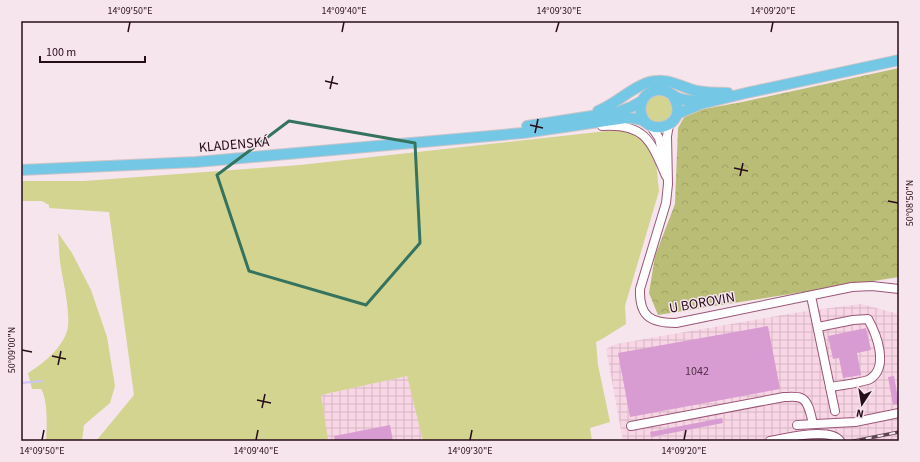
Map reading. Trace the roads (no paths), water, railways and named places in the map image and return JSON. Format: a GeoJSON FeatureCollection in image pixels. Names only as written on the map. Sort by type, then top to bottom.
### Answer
{"type":"FeatureCollection","features":[{"type":"Feature","properties":{"kind":"main road"},"geometry":{"type":"LineString","coordinates":[[677,114],[701,104],[746,93],[899,60]]}},
{"type":"Feature","properties":{"kind":"main road"},"geometry":{"type":"LineString","coordinates":[[568,120],[593,113],[611,105],[643,84],[654,81],[671,82],[689,89],[704,92],[746,93]]}},
{"type":"Feature","properties":{"kind":"main road"},"geometry":{"type":"LineString","coordinates":[[648,123],[640,112],[642,101],[648,93],[653,91],[664,90],[673,96],[684,100],[746,93]]}},
{"type":"Feature","properties":{"kind":"main road"},"geometry":{"type":"LineString","coordinates":[[448,139],[558,129],[626,118],[634,118],[659,128],[669,125],[677,114],[678,108],[673,96]]}},
{"type":"Feature","properties":{"kind":"main road"},"geometry":{"type":"LineString","coordinates":[[448,139],[618,112],[642,101]]}},
{"type":"Feature","properties":{"kind":"main road","name":"KLADENSKÁ"},"geometry":{"type":"LineString","coordinates":[[21,170],[196,162],[448,139]]}},
{"type":"Feature","properties":{"kind":"street"},"geometry":{"type":"LineString","coordinates":[[648,123],[659,138],[667,181]]}},
{"type":"Feature","properties":{"kind":"street"},"geometry":{"type":"LineString","coordinates":[[558,129],[613,125],[626,126],[647,138],[653,146],[667,181]]}},
{"type":"Feature","properties":{"kind":"street"},"geometry":{"type":"LineString","coordinates":[[667,181],[667,136],[669,125]]}},
{"type":"Feature","properties":{"kind":"street","name":"U BOROVIN"},"geometry":{"type":"LineString","coordinates":[[667,181],[666,203],[640,289],[642,309],[653,320],[665,323],[676,323],[852,287],[877,286],[899,289]]}},
{"type":"Feature","properties":{"kind":"street"},"geometry":{"type":"LineString","coordinates":[[811,296],[835,411]]}},
{"type":"Feature","properties":{"kind":"street"},"geometry":{"type":"LineString","coordinates":[[818,327],[853,320],[868,319],[873,327],[880,351],[879,368],[869,379],[830,387]]}},
{"type":"Feature","properties":{"kind":"street"},"geometry":{"type":"LineString","coordinates":[[631,426],[784,397],[800,398],[805,401],[810,412],[812,424]]}},
{"type":"Feature","properties":{"kind":"street"},"geometry":{"type":"LineString","coordinates":[[797,425],[855,422],[899,414]]}},
{"type":"Feature","properties":{"kind":"street"},"geometry":{"type":"LineString","coordinates":[[770,441],[819,434],[832,435],[837,437],[840,441]]}},
{"type":"Feature","properties":{"kind":"waterway"},"geometry":{"type":"LineString","coordinates":[[21,383],[42,381]]}},
{"type":"Feature","properties":{"kind":"railway"},"geometry":{"type":"LineString","coordinates":[[854,441],[899,432]]}}]}
